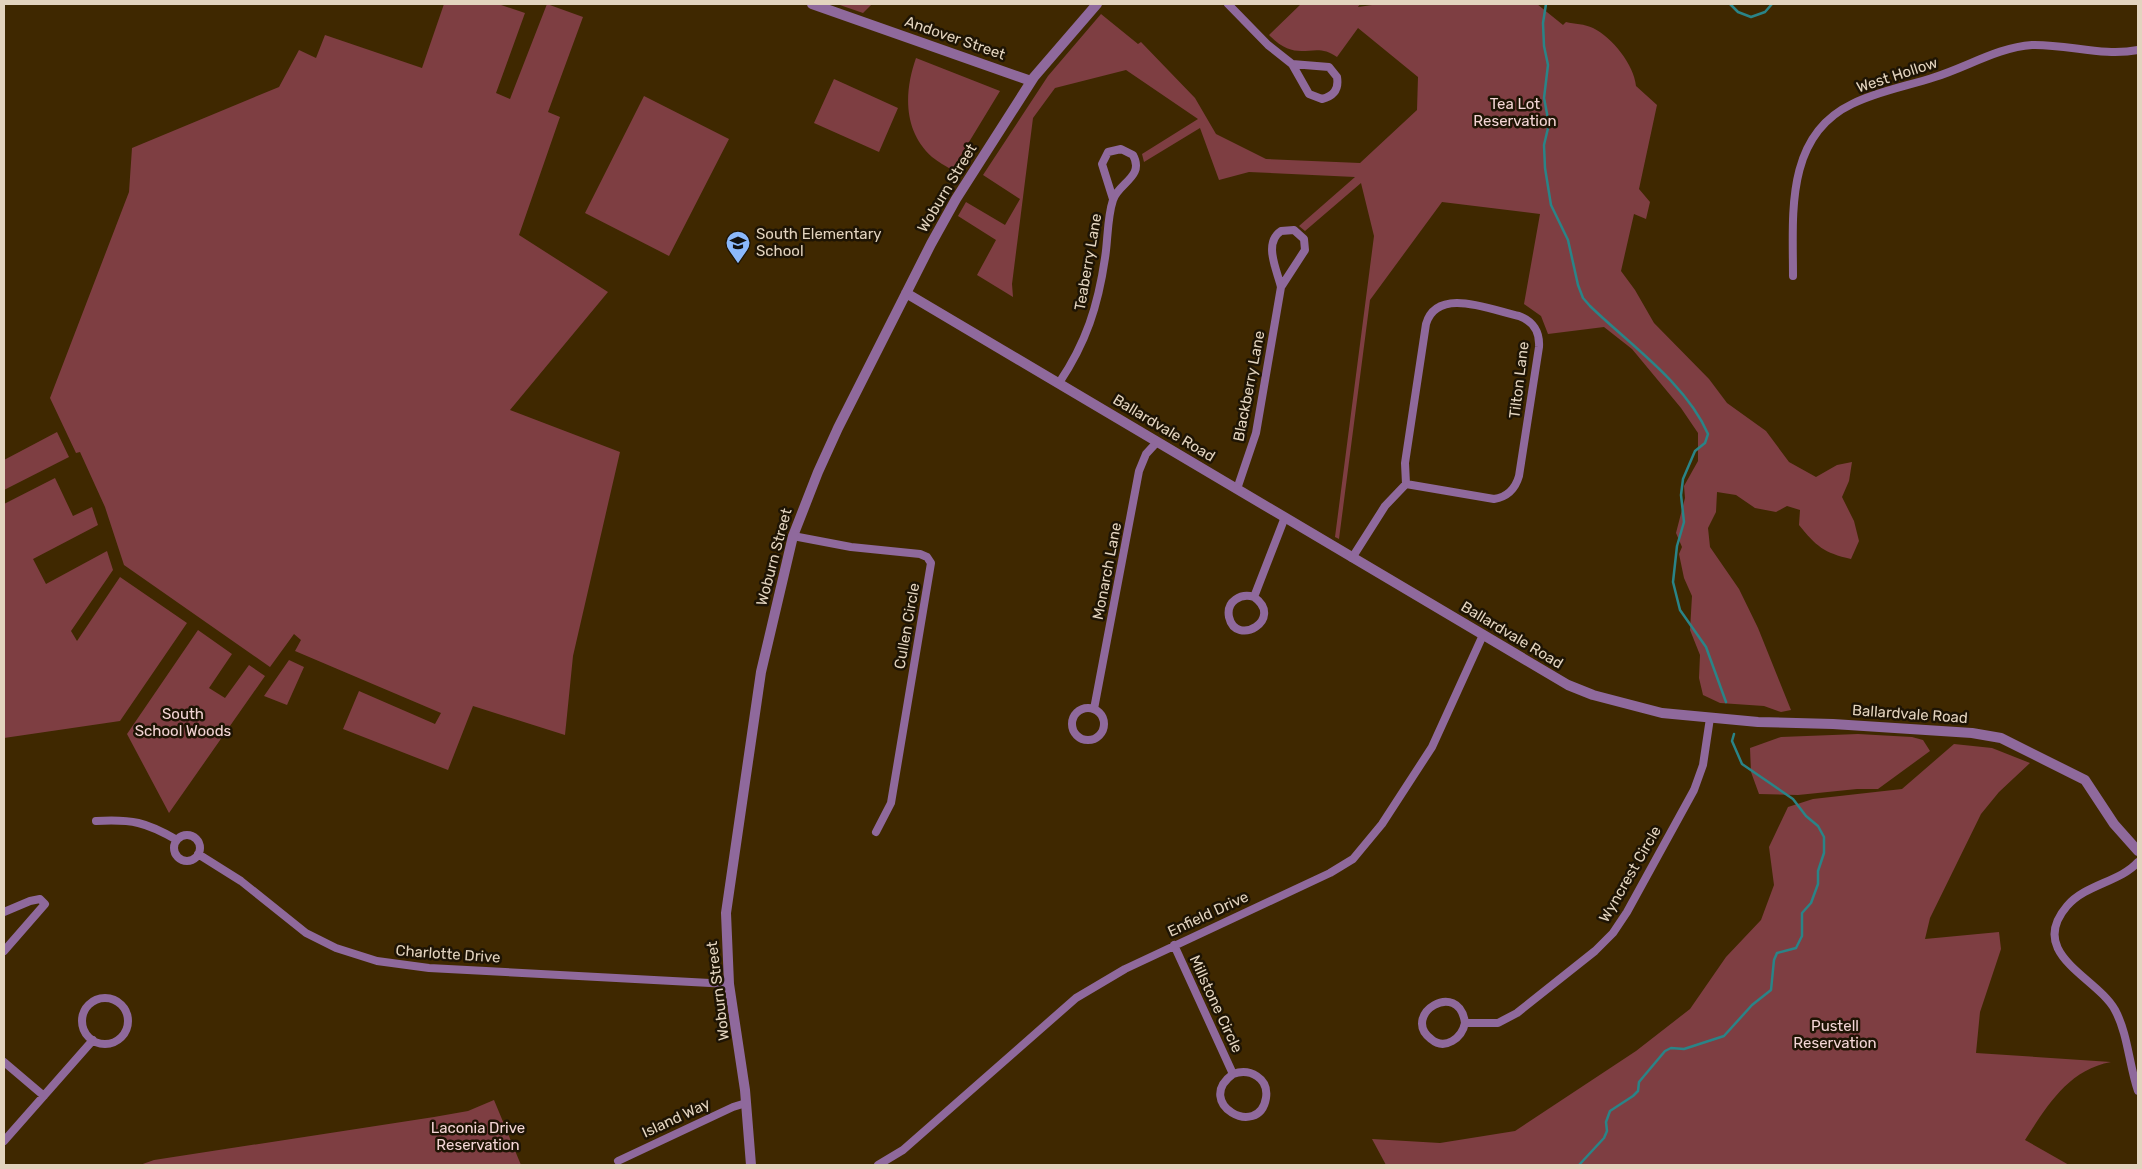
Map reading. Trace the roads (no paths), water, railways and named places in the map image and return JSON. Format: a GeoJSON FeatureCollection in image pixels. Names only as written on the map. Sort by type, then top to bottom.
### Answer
{"type":"FeatureCollection","features":[{"type":"Feature","properties":{"kind":"street","name":"Andover Street"},"geometry":{"type":"LineString","coordinates":[[812,4],[1031,81]]}},
{"type":"Feature","properties":{"kind":"street","name":"Woburn Street"},"geometry":{"type":"LineString","coordinates":[[752,1165],[746,1103],[729,984],[726,924],[732,862],[762,669],[793,536],[818,472],[906,293],[956,199],[1031,81],[1097,4]]}},
{"type":"Feature","properties":{"kind":"street"},"geometry":{"type":"LineString","coordinates":[[1228,4],[1268,45],[1292,64],[1306,91],[1312,96],[1325,98],[1336,90],[1337,77],[1329,67],[1292,64]]}},
{"type":"Feature","properties":{"kind":"street","name":"West Hollow"},"geometry":{"type":"LineString","coordinates":[[1793,276],[1794,195],[1800,166],[1813,138],[1839,111],[1870,96],[1936,77],[2013,47],[2040,45],[2118,53],[2138,50]]}},
{"type":"Feature","properties":{"kind":"street","name":"Teaberry Lane"},"geometry":{"type":"LineString","coordinates":[[1059,383],[1079,352],[1095,310],[1103,276],[1113,199],[1102,164],[1108,152],[1121,149],[1133,155],[1136,169],[1133,176],[1113,199]]}},
{"type":"Feature","properties":{"kind":"street","name":"Blackberry Lane"},"geometry":{"type":"LineString","coordinates":[[1237,490],[1256,433],[1281,287],[1305,250],[1304,239],[1294,230],[1280,232],[1272,242],[1271,248],[1281,287]]}},
{"type":"Feature","properties":{"kind":"street","name":"Ballardvale Road"},"geometry":{"type":"LineString","coordinates":[[906,293],[1562,682],[1593,695],[1662,713],[1710,718],[1972,733],[2001,738],[2085,780],[2114,824],[2138,851]]}},
{"type":"Feature","properties":{"kind":"street","name":"Tilton Lane"},"geometry":{"type":"LineString","coordinates":[[1454,302],[1519,316],[1529,320],[1538,334],[1539,347],[1519,476],[1514,488],[1505,496],[1494,499],[1406,484],[1405,463],[1426,324],[1430,314],[1438,306],[1454,302]]}},
{"type":"Feature","properties":{"kind":"street","name":"Monarch Lane"},"geometry":{"type":"LineString","coordinates":[[1094,709],[1139,471],[1146,454],[1157,442]]}},
{"type":"Feature","properties":{"kind":"street"},"geometry":{"type":"LineString","coordinates":[[1352,558],[1385,506],[1406,484]]}},
{"type":"Feature","properties":{"kind":"street"},"geometry":{"type":"LineString","coordinates":[[1254,597],[1285,517]]}},
{"type":"Feature","properties":{"kind":"street","name":"Cullen Circle"},"geometry":{"type":"LineString","coordinates":[[793,536],[851,547],[913,552],[925,556],[931,563],[891,803],[876,832]]}},
{"type":"Feature","properties":{"kind":"street"},"geometry":{"type":"LineString","coordinates":[[1243,596],[1254,597],[1262,606],[1263,617],[1261,623],[1252,630],[1240,630],[1231,622],[1230,606],[1233,601],[1243,596]]}},
{"type":"Feature","properties":{"kind":"street","name":"Enfield Drive"},"geometry":{"type":"LineString","coordinates":[[878,1165],[903,1150],[1070,1002],[1103,980],[1330,873],[1345,864],[1360,851],[1382,824],[1432,747],[1483,635]]}},
{"type":"Feature","properties":{"kind":"street"},"geometry":{"type":"LineString","coordinates":[[1094,709],[1102,716],[1104,727],[1094,740],[1083,740],[1075,734],[1072,719],[1079,711],[1094,709]]}},
{"type":"Feature","properties":{"kind":"street","name":"Wyncrest Circle"},"geometry":{"type":"LineString","coordinates":[[1465,1023],[1498,1023],[1517,1013],[1595,950],[1613,933],[1628,912],[1694,790],[1703,765],[1710,718]]}},
{"type":"Feature","properties":{"kind":"street","name":"Charlotte Drive"},"geometry":{"type":"LineString","coordinates":[[96,821],[133,821],[160,830],[177,840],[185,836],[194,838],[198,844],[198,854],[241,881],[306,933],[362,957],[429,968],[729,984]]}},
{"type":"Feature","properties":{"kind":"street"},"geometry":{"type":"LineString","coordinates":[[177,840],[174,850],[181,860],[191,860],[198,854]]}},
{"type":"Feature","properties":{"kind":"street"},"geometry":{"type":"LineString","coordinates":[[2138,862],[2071,902],[2059,920],[2056,937],[2058,948],[2066,963],[2100,992],[2115,1010],[2138,1091]]}},
{"type":"Feature","properties":{"kind":"street"},"geometry":{"type":"LineString","coordinates":[[4,912],[37,899],[43,901],[44,906],[4,951]]}},
{"type":"Feature","properties":{"kind":"street","name":"Millstone Circle"},"geometry":{"type":"LineString","coordinates":[[1174,946],[1233,1074]]}},
{"type":"Feature","properties":{"kind":"street"},"geometry":{"type":"LineString","coordinates":[[101,999],[110,999],[118,1002],[128,1016],[124,1033],[118,1040],[110,1043],[93,1040],[83,1026],[86,1008],[101,999]]}},
{"type":"Feature","properties":{"kind":"street"},"geometry":{"type":"LineString","coordinates":[[1449,1002],[1460,1010],[1465,1023],[1460,1036],[1449,1043],[1442,1043],[1436,1042],[1426,1033],[1423,1020],[1429,1007],[1435,1003],[1449,1002]]}},
{"type":"Feature","properties":{"kind":"street"},"geometry":{"type":"LineString","coordinates":[[4,1141],[93,1040]]}},
{"type":"Feature","properties":{"kind":"street"},"geometry":{"type":"LineString","coordinates":[[4,1062],[44,1096]]}},
{"type":"Feature","properties":{"kind":"street","name":"Millstone Circle"},"geometry":{"type":"LineString","coordinates":[[1248,1072],[1261,1080],[1266,1094],[1265,1102],[1256,1114],[1242,1117],[1234,1115],[1223,1106],[1221,1099],[1223,1084],[1233,1074],[1248,1072]]}},
{"type":"Feature","properties":{"kind":"street","name":"Island Way"},"geometry":{"type":"LineString","coordinates":[[618,1161],[733,1107],[746,1103]]}},
{"type":"Feature","properties":{"kind":"waterway"},"geometry":{"type":"LineString","coordinates":[[1546,4],[1543,23],[1544,46],[1548,65],[1544,98],[1549,124],[1544,145],[1545,168],[1551,205],[1568,240],[1578,285],[1583,298],[1590,306],[1655,365],[1686,398],[1708,434],[1705,443],[1695,451],[1683,479],[1681,495],[1684,522],[1677,546],[1673,582],[1680,610],[1706,647],[1726,702]]}},
{"type":"Feature","properties":{"kind":"waterway"},"geometry":{"type":"LineString","coordinates":[[1730,4],[1738,12],[1751,17],[1765,12],[1772,4]]}},
{"type":"Feature","properties":{"kind":"waterway"},"geometry":{"type":"LineString","coordinates":[[1579,1165],[1604,1138],[1607,1131],[1606,1122],[1610,1111],[1638,1091],[1639,1082],[1665,1051],[1671,1048],[1684,1049],[1724,1036],[1752,1005],[1771,990],[1774,960],[1777,953],[1796,948],[1802,936],[1802,913],[1811,903],[1818,884],[1818,871],[1824,853],[1824,837],[1818,826],[1806,816],[1793,799],[1742,764],[1732,741],[1734,734]]}},
{"type":"Feature","properties":{"kind":"place","name":"South Elementary School"},"geometry":{"type":"Point","coordinates":[738,264]}},
{"type":"Feature","properties":{"kind":"park label","name":"Tea Lot Reservation"},"geometry":{"type":"Point","coordinates":[1515,112]}},
{"type":"Feature","properties":{"kind":"park label","name":"South School Woods"},"geometry":{"type":"Point","coordinates":[183,722]}},
{"type":"Feature","properties":{"kind":"park label","name":"Pustell Reservation"},"geometry":{"type":"Point","coordinates":[1835,1034]}},
{"type":"Feature","properties":{"kind":"park label","name":"Laconia Drive Reservation"},"geometry":{"type":"Point","coordinates":[478,1136]}}]}
